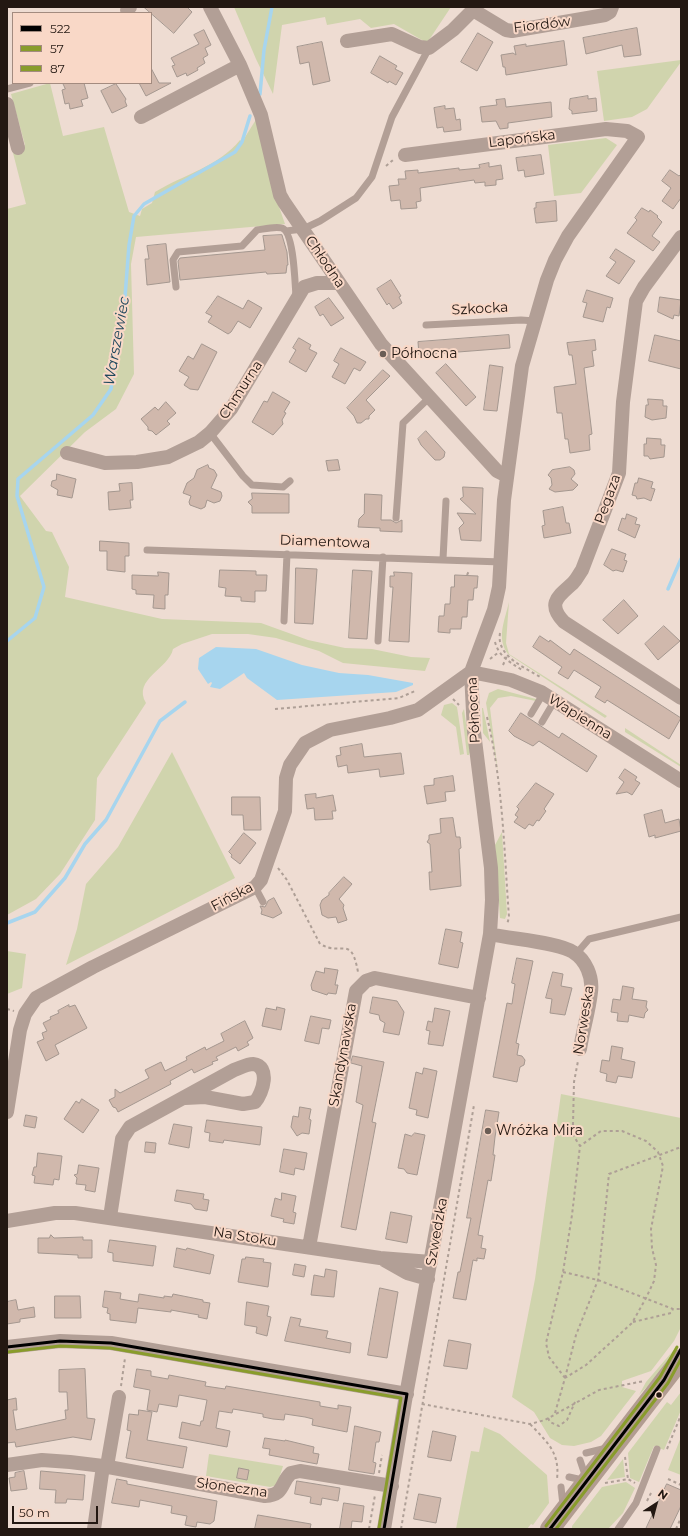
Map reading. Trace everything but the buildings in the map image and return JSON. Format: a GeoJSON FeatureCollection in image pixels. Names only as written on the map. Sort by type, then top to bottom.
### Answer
{"type":"FeatureCollection","features":[{"type":"Feature","properties":{"kind":"street","name":"Chłodna"},"geometry":{"type":"LineString","coordinates":[[210,7],[240,65],[262,115],[280,195],[381,344],[497,471],[507,476]]}},
{"type":"Feature","properties":{"kind":"street","name":"Fiordów"},"geometry":{"type":"LineString","coordinates":[[429,48],[453,30],[473,10],[506,30],[512,31],[605,15],[610,12],[612,7]]}},
{"type":"Feature","properties":{"kind":"street"},"geometry":{"type":"LineString","coordinates":[[347,41],[392,34],[420,47],[429,48]]}},
{"type":"Feature","properties":{"kind":"street"},"geometry":{"type":"LineString","coordinates":[[141,117],[240,65]]}},
{"type":"Feature","properties":{"kind":"street"},"geometry":{"type":"LineString","coordinates":[[7,104],[18,148]]}},
{"type":"Feature","properties":{"kind":"street","name":"Lapońska"},"geometry":{"type":"LineString","coordinates":[[405,155],[606,129],[627,130],[638,137]]}},
{"type":"Feature","properties":{"kind":"street","name":"Północna"},"geometry":{"type":"LineString","coordinates":[[490,934],[492,900],[491,868],[474,732],[471,672],[494,610],[499,587],[502,562],[504,500],[522,366],[547,280],[568,236],[638,137]]}},
{"type":"Feature","properties":{"kind":"street","name":"Pegaza"},"geometry":{"type":"LineString","coordinates":[[681,237],[644,287],[636,301],[623,402],[619,473],[582,570],[575,582],[559,595],[555,606],[559,617],[564,622],[681,698]]}},
{"type":"Feature","properties":{"kind":"street","name":"Chmurna"},"geometry":{"type":"LineString","coordinates":[[67,453],[105,463],[158,460],[184,451],[210,433],[236,401],[304,287],[310,284],[339,282]]}},
{"type":"Feature","properties":{"kind":"street","name":"Wapienna"},"geometry":{"type":"LineString","coordinates":[[471,672],[511,680],[546,692],[681,781]]}},
{"type":"Feature","properties":{"kind":"street","name":"Fińska"},"geometry":{"type":"LineString","coordinates":[[7,1112],[20,1030],[25,1014],[36,998],[92,967],[255,887],[261,880],[270,858],[285,811],[286,778],[290,765],[305,743],[330,730],[390,718],[418,710],[471,672]]}},
{"type":"Feature","properties":{"kind":"street"},"geometry":{"type":"LineString","coordinates":[[490,934],[560,947],[576,954]]}},
{"type":"Feature","properties":{"kind":"street","name":"Szwedzka"},"geometry":{"type":"LineString","coordinates":[[384,1529],[406,1397],[480,998],[490,934]]}},
{"type":"Feature","properties":{"kind":"street","name":"Norweska"},"geometry":{"type":"LineString","coordinates":[[576,954],[587,968],[591,983],[591,992],[580,1049]]}},
{"type":"Feature","properties":{"kind":"street","name":"Skandynawska"},"geometry":{"type":"LineString","coordinates":[[309,1247],[353,1000],[356,991],[361,984],[375,978],[480,998]]}},
{"type":"Feature","properties":{"kind":"street"},"geometry":{"type":"LineString","coordinates":[[110,1217],[118,1158],[126,1132],[140,1120],[185,1098],[244,1066],[251,1064],[258,1066],[263,1071],[264,1077],[262,1092],[255,1102],[243,1104],[206,1097],[185,1098]]}},
{"type":"Feature","properties":{"kind":"street","name":"Na Stoku"},"geometry":{"type":"LineString","coordinates":[[7,1221],[65,1212],[110,1217],[380,1258],[431,1262]]}},
{"type":"Feature","properties":{"kind":"street","name":"Na Stoku"},"geometry":{"type":"LineString","coordinates":[[380,1258],[408,1273],[428,1279]]}},
{"type":"Feature","properties":{"kind":"street"},"geometry":{"type":"LineString","coordinates":[[7,1347],[60,1341],[111,1343],[406,1397]]}},
{"type":"Feature","properties":{"kind":"street"},"geometry":{"type":"LineString","coordinates":[[557,1524],[586,1481],[619,1450],[654,1380],[681,1349]]}},
{"type":"Feature","properties":{"kind":"street"},"geometry":{"type":"LineString","coordinates":[[654,1380],[681,1359]]}},
{"type":"Feature","properties":{"kind":"street"},"geometry":{"type":"LineString","coordinates":[[94,1529],[119,1397]]}},
{"type":"Feature","properties":{"kind":"street","name":"Słoneczna"},"geometry":{"type":"LineString","coordinates":[[7,1465],[42,1460],[105,1466],[265,1496],[276,1494],[283,1486],[288,1476],[295,1471],[316,1472],[392,1486]]}},
{"type":"Feature","properties":{"kind":"lane"},"geometry":{"type":"LineString","coordinates":[[176,287],[173,260],[178,252],[242,246],[257,230],[280,228],[286,231],[303,229],[320,221],[356,198],[372,177],[392,117],[429,48]]}},
{"type":"Feature","properties":{"kind":"lane"},"geometry":{"type":"LineString","coordinates":[[7,89],[26,84]]}},
{"type":"Feature","properties":{"kind":"lane"},"geometry":{"type":"LineString","coordinates":[[286,231],[291,241],[296,299]]}},
{"type":"Feature","properties":{"kind":"lane","name":"Szkocka"},"geometry":{"type":"LineString","coordinates":[[426,325],[521,320],[535,321]]}},
{"type":"Feature","properties":{"kind":"lane"},"geometry":{"type":"LineString","coordinates":[[396,518],[404,423],[429,398]]}},
{"type":"Feature","properties":{"kind":"lane"},"geometry":{"type":"LineString","coordinates":[[210,433],[243,476],[252,485],[284,486],[290,481]]}},
{"type":"Feature","properties":{"kind":"lane"},"geometry":{"type":"LineString","coordinates":[[444,559],[446,500]]}},
{"type":"Feature","properties":{"kind":"lane","name":"Diamentowa"},"geometry":{"type":"LineString","coordinates":[[147,550],[502,562]]}},
{"type":"Feature","properties":{"kind":"lane"},"geometry":{"type":"LineString","coordinates":[[284,621],[287,554]]}},
{"type":"Feature","properties":{"kind":"lane"},"geometry":{"type":"LineString","coordinates":[[378,641],[383,557]]}},
{"type":"Feature","properties":{"kind":"lane"},"geometry":{"type":"LineString","coordinates":[[531,714],[546,692]]}},
{"type":"Feature","properties":{"kind":"lane"},"geometry":{"type":"LineString","coordinates":[[542,722],[546,692]]}},
{"type":"Feature","properties":{"kind":"lane"},"geometry":{"type":"LineString","coordinates":[[255,887],[263,902]]}},
{"type":"Feature","properties":{"kind":"lane"},"geometry":{"type":"LineString","coordinates":[[576,954],[589,939],[681,917]]}},
{"type":"Feature","properties":{"kind":"lane"},"geometry":{"type":"LineString","coordinates":[[618,1529],[636,1503],[657,1449]]}},
{"type":"Feature","properties":{"kind":"lane"},"geometry":{"type":"LineString","coordinates":[[586,1453],[619,1450]]}},
{"type":"Feature","properties":{"kind":"lane"},"geometry":{"type":"LineString","coordinates":[[580,1460],[586,1481]]}},
{"type":"Feature","properties":{"kind":"lane"},"geometry":{"type":"LineString","coordinates":[[557,1524],[563,1502],[559,1485]]}},
{"type":"Feature","properties":{"kind":"path"},"geometry":{"type":"LineString","coordinates":[[372,177],[396,158],[405,155]]}},
{"type":"Feature","properties":{"kind":"path"},"geometry":{"type":"LineString","coordinates":[[467,575],[467,571],[474,571]]}},
{"type":"Feature","properties":{"kind":"path"},"geometry":{"type":"LineString","coordinates":[[500,630],[500,645],[507,656],[540,677]]}},
{"type":"Feature","properties":{"kind":"path"},"geometry":{"type":"LineString","coordinates":[[496,634],[498,650],[505,659],[546,692]]}},
{"type":"Feature","properties":{"kind":"path"},"geometry":{"type":"LineString","coordinates":[[502,669],[507,656]]}},
{"type":"Feature","properties":{"kind":"path"},"geometry":{"type":"LineString","coordinates":[[275,709],[399,698],[415,691]]}},
{"type":"Feature","properties":{"kind":"path"},"geometry":{"type":"LineString","coordinates":[[486,712],[494,747],[503,819],[510,917],[506,930]]}},
{"type":"Feature","properties":{"kind":"path"},"geometry":{"type":"LineString","coordinates":[[270,858],[287,880],[320,944],[328,948],[346,948],[352,951],[356,957],[361,984]]}},
{"type":"Feature","properties":{"kind":"path","name":"Norweska"},"geometry":{"type":"LineString","coordinates":[[580,1049],[574,1082],[573,1135],[580,1146]]}},
{"type":"Feature","properties":{"kind":"path"},"geometry":{"type":"LineString","coordinates":[[401,1529],[474,1105]]}},
{"type":"Feature","properties":{"kind":"path"},"geometry":{"type":"LineString","coordinates":[[601,1131],[622,1131],[646,1141],[660,1156],[663,1166],[651,1229],[652,1248],[656,1266],[654,1281],[632,1323],[586,1365],[565,1378],[549,1357],[546,1343],[563,1272],[572,1215],[580,1146],[601,1131]]}},
{"type":"Feature","properties":{"kind":"path"},"geometry":{"type":"LineString","coordinates":[[555,1413],[576,1334],[598,1280],[609,1174],[681,1147]]}},
{"type":"Feature","properties":{"kind":"path"},"geometry":{"type":"LineString","coordinates":[[563,1272],[598,1280],[673,1310],[681,1309]]}},
{"type":"Feature","properties":{"kind":"path"},"geometry":{"type":"LineString","coordinates":[[632,1323],[671,1313],[673,1310]]}},
{"type":"Feature","properties":{"kind":"path"},"geometry":{"type":"LineString","coordinates":[[119,1356],[126,1356],[119,1397]]}},
{"type":"Feature","properties":{"kind":"path"},"geometry":{"type":"LineString","coordinates":[[406,1397],[422,1404],[530,1424],[538,1423],[576,1401],[599,1390],[654,1380]]}},
{"type":"Feature","properties":{"kind":"path"},"geometry":{"type":"LineString","coordinates":[[548,1418],[550,1422],[559,1426],[567,1420],[576,1401]]}},
{"type":"Feature","properties":{"kind":"path"},"geometry":{"type":"LineString","coordinates":[[530,1424],[554,1452],[557,1461],[559,1485]]}},
{"type":"Feature","properties":{"kind":"path"},"geometry":{"type":"LineString","coordinates":[[586,1481],[628,1479],[619,1450]]}},
{"type":"Feature","properties":{"kind":"path"},"geometry":{"type":"LineString","coordinates":[[369,1529],[383,1451]]}},
{"type":"Feature","properties":{"kind":"path"},"geometry":{"type":"LineString","coordinates":[[668,1480],[681,1485]]}},
{"type":"Feature","properties":{"kind":"path"},"geometry":{"type":"LineString","coordinates":[[676,1529],[680,1520],[681,1521]]}},
{"type":"Feature","properties":{"kind":"green space"},"geometry":{"type":"Polygon","coordinates":[[[234,7],[451,7],[427,43],[394,24],[371,28],[360,19],[327,25],[325,17],[282,25],[273,94],[234,7]]]}},
{"type":"Feature","properties":{"kind":"green space"},"geometry":{"type":"Polygon","coordinates":[[[681,60],[647,109],[632,117],[604,121],[597,71],[681,60]]]}},
{"type":"Feature","properties":{"kind":"green space"},"geometry":{"type":"Polygon","coordinates":[[[50,84],[63,136],[104,127],[129,212],[140,216],[142,209],[152,203],[155,192],[222,157],[240,140],[242,142],[257,118],[276,198],[285,224],[136,237],[131,264],[134,374],[116,409],[85,432],[20,496],[46,531],[52,532],[69,567],[65,597],[162,619],[261,623],[308,640],[345,648],[372,649],[411,657],[430,658],[425,671],[343,663],[319,651],[276,638],[248,634],[212,634],[182,644],[173,649],[170,656],[147,681],[144,687],[143,695],[146,703],[97,778],[95,820],[60,874],[36,899],[7,915],[7,209],[26,204],[12,149],[25,145],[11,94],[50,84]]]}},
{"type":"Feature","properties":{"kind":"green space"},"geometry":{"type":"Polygon","coordinates":[[[606,138],[617,145],[581,193],[554,196],[548,145],[606,138]]]}},
{"type":"Feature","properties":{"kind":"green space"},"geometry":{"type":"Polygon","coordinates":[[[509,602],[506,643],[509,654],[607,716],[605,718],[508,654],[504,648],[502,629],[509,602]]]}},
{"type":"Feature","properties":{"kind":"green space"},"geometry":{"type":"Polygon","coordinates":[[[498,689],[536,699],[536,701],[511,696],[498,698],[490,708],[498,773],[486,703],[489,693],[498,689]]]}},
{"type":"Feature","properties":{"kind":"green space"},"geometry":{"type":"Polygon","coordinates":[[[452,703],[457,707],[464,754],[460,755],[456,727],[441,715],[444,705],[452,703]]]}},
{"type":"Feature","properties":{"kind":"green space"},"geometry":{"type":"Polygon","coordinates":[[[483,708],[490,742],[483,733],[483,708]]]}},
{"type":"Feature","properties":{"kind":"green space"},"geometry":{"type":"Polygon","coordinates":[[[464,709],[470,752],[469,755],[467,755],[462,713],[464,709]]]}},
{"type":"Feature","properties":{"kind":"green space"},"geometry":{"type":"Polygon","coordinates":[[[625,728],[681,765],[681,767],[625,732],[625,728]]]}},
{"type":"Feature","properties":{"kind":"green space"},"geometry":{"type":"Polygon","coordinates":[[[172,752],[235,878],[66,965],[77,929],[86,884],[118,847],[172,752]]]}},
{"type":"Feature","properties":{"kind":"green space"},"geometry":{"type":"Polygon","coordinates":[[[502,832],[507,914],[505,919],[500,918],[495,845],[502,832]]]}},
{"type":"Feature","properties":{"kind":"green space"},"geometry":{"type":"Polygon","coordinates":[[[7,951],[26,954],[22,988],[7,994],[7,951]]]}},
{"type":"Feature","properties":{"kind":"green space"},"geometry":{"type":"Polygon","coordinates":[[[561,1094],[681,1118],[681,1327],[674,1341],[651,1371],[622,1381],[622,1387],[636,1391],[601,1436],[591,1442],[574,1446],[562,1445],[550,1438],[534,1412],[512,1397],[535,1279],[561,1094]]]}},
{"type":"Feature","properties":{"kind":"green space"},"geometry":{"type":"Polygon","coordinates":[[[678,1345],[664,1369],[639,1395],[646,1382],[678,1345]]]}},
{"type":"Feature","properties":{"kind":"green space"},"geometry":{"type":"Polygon","coordinates":[[[681,1392],[681,1410],[664,1450],[654,1446],[639,1482],[630,1478],[628,1453],[667,1402],[671,1405],[681,1392]]]}},
{"type":"Feature","properties":{"kind":"green space"},"geometry":{"type":"Polygon","coordinates":[[[484,1427],[500,1434],[547,1475],[549,1503],[533,1525],[531,1524],[527,1529],[456,1529],[471,1451],[479,1452],[484,1427]]]}},
{"type":"Feature","properties":{"kind":"green space"},"geometry":{"type":"Polygon","coordinates":[[[681,1437],[681,1475],[668,1470],[681,1437]]]}},
{"type":"Feature","properties":{"kind":"green space"},"geometry":{"type":"Polygon","coordinates":[[[209,1454],[283,1466],[277,1485],[270,1487],[206,1476],[209,1454]]]}},
{"type":"Feature","properties":{"kind":"green space"},"geometry":{"type":"Polygon","coordinates":[[[623,1459],[625,1477],[607,1480],[623,1459]]]}},
{"type":"Feature","properties":{"kind":"green space"},"geometry":{"type":"Polygon","coordinates":[[[626,1482],[635,1488],[623,1513],[608,1529],[572,1529],[572,1526],[602,1487],[626,1482]]]}},
{"type":"Feature","properties":{"kind":"water"},"geometry":{"type":"Polygon","coordinates":[[[216,647],[256,649],[302,665],[339,673],[368,675],[413,683],[413,685],[396,692],[277,700],[247,678],[244,673],[220,689],[210,687],[212,683],[211,682],[208,684],[198,669],[199,658],[216,647]]]}},
{"type":"Feature","properties":{"kind":"waterway","name":"Warszewiec"},"geometry":{"type":"LineString","coordinates":[[260,94],[264,50],[272,7]]}},
{"type":"Feature","properties":{"kind":"waterway","name":"Warszewiec"},"geometry":{"type":"LineString","coordinates":[[7,641],[35,618],[44,587],[17,496],[18,479],[93,415],[111,389],[125,297],[129,245],[134,216],[144,204],[235,152],[242,142],[250,116]]}},
{"type":"Feature","properties":{"kind":"waterway"},"geometry":{"type":"LineString","coordinates":[[668,589],[681,559]]}},
{"type":"Feature","properties":{"kind":"waterway"},"geometry":{"type":"LineString","coordinates":[[7,923],[35,912],[65,878],[85,844],[106,820],[160,721],[185,702]]}},
{"type":"Feature","properties":{"kind":"transit line","name":"522"},"geometry":{"type":"LineString","coordinates":[[7,1347],[60,1341],[111,1343],[407,1394]]}},
{"type":"Feature","properties":{"kind":"transit line","name":"57"},"geometry":{"type":"LineString","coordinates":[[8,1352],[60,1346],[110,1348],[401,1398],[379,1528]]}},
{"type":"Feature","properties":{"kind":"transit line","name":"87"},"geometry":{"type":"LineString","coordinates":[[546,1526],[660,1377],[677,1347]]}},
{"type":"Feature","properties":{"kind":"transit line","name":"522"},"geometry":{"type":"LineString","coordinates":[[550,1529],[664,1380],[681,1349]]}},
{"type":"Feature","properties":{"kind":"transit line","name":"57"},"geometry":{"type":"LineString","coordinates":[[556,1529],[668,1383],[681,1359]]}},
{"type":"Feature","properties":{"kind":"transit line","name":"522"},"geometry":{"type":"LineString","coordinates":[[384,1529],[407,1394]]}},
{"type":"Feature","properties":{"kind":"place","name":"Północna"},"geometry":{"type":"Point","coordinates":[383,354]}},
{"type":"Feature","properties":{"kind":"place","name":"Wróżka Mira"},"geometry":{"type":"Point","coordinates":[488,1131]}}]}
